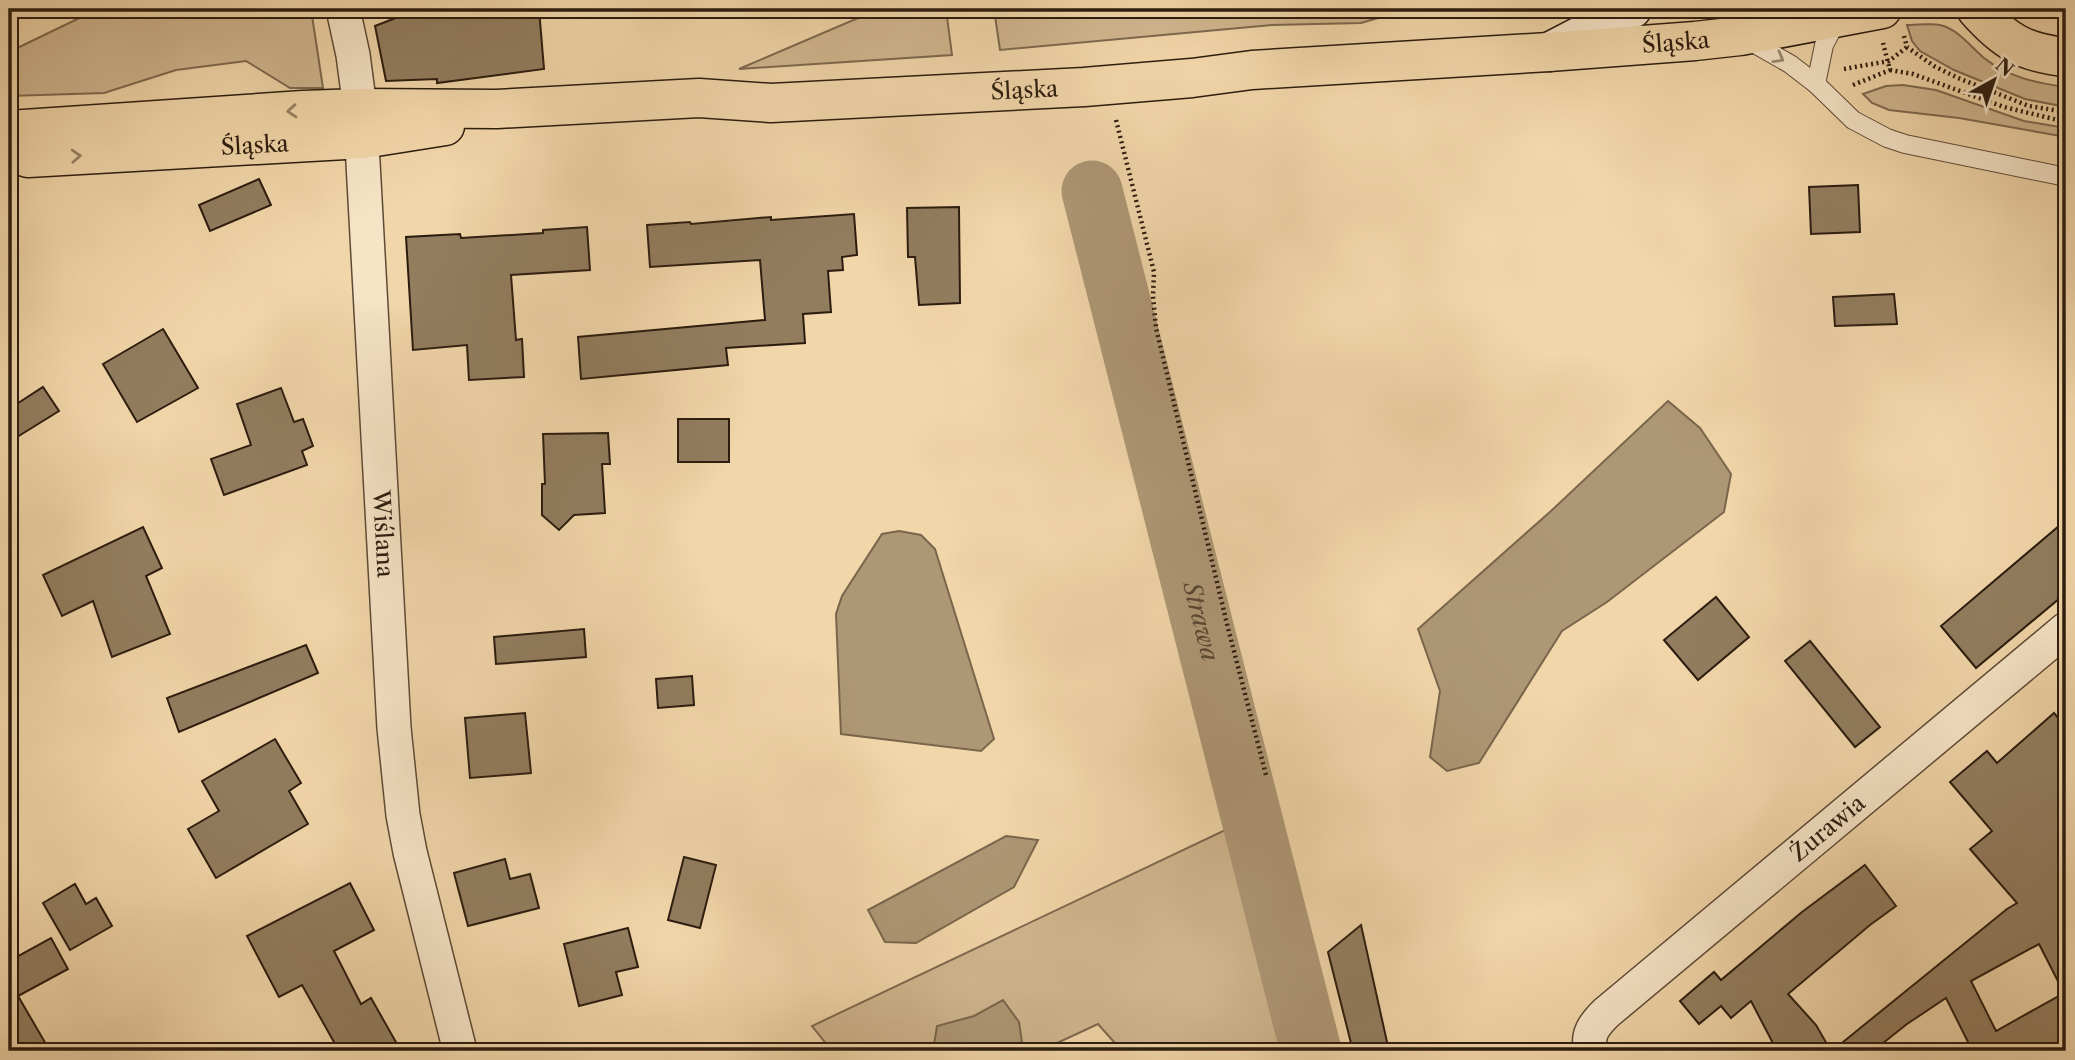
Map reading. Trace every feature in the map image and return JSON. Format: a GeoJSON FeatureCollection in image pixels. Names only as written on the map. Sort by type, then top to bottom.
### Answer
{"type":"FeatureCollection","features":[{"type":"Feature","properties":{"kind":"main road"},"geometry":{"type":"LineString","coordinates":[[1549,52],[1632,9]]}},
{"type":"Feature","properties":{"kind":"main road","name":"Śląska"},"geometry":{"type":"LineString","coordinates":[[9,152],[28,158],[497,109],[699,98],[771,103],[1084,88],[1252,70],[1549,52],[1735,22],[1839,17],[1882,9]]}},
{"type":"Feature","properties":{"kind":"main road"},"geometry":{"type":"LineString","coordinates":[[1976,9],[2014,43],[2042,55],[2066,57]]}},
{"type":"Feature","properties":{"kind":"main road","name":"Śląska"},"geometry":{"type":"LineString","coordinates":[[9,130],[303,110],[361,124]]}},
{"type":"Feature","properties":{"kind":"street","name":"Wiślana"},"geometry":{"type":"LineString","coordinates":[[343,9],[353,55],[361,124],[395,741],[403,815],[460,1051]]}},
{"type":"Feature","properties":{"kind":"street","name":"Żurawia"},"geometry":{"type":"LineString","coordinates":[[1592,1040],[1606,1013],[2066,629]]}},
{"type":"Feature","properties":{"kind":"lane"},"geometry":{"type":"LineString","coordinates":[[1816,84],[1824,46],[1839,17]]}},
{"type":"Feature","properties":{"kind":"lane"},"geometry":{"type":"LineString","coordinates":[[1735,22],[1816,84],[1853,120],[1887,138],[2066,177]]}},
{"type":"Feature","properties":{"kind":"path"},"geometry":{"type":"LineString","coordinates":[[1816,84],[1845,69],[1889,61],[1907,47],[1934,66],[2004,98],[2066,113]]}},
{"type":"Feature","properties":{"kind":"path"},"geometry":{"type":"LineString","coordinates":[[1890,70],[1913,74],[2004,107],[2066,122]]}},
{"type":"Feature","properties":{"kind":"path"},"geometry":{"type":"LineString","coordinates":[[1113,109],[1154,272],[1156,328],[1266,775]]}},
{"type":"Feature","properties":{"kind":"shaded area"},"geometry":{"type":"Polygon","coordinates":[[[98,9],[311,9],[323,88],[290,88],[246,61],[176,70],[104,93],[9,96],[9,52],[98,9]]]}},
{"type":"Feature","properties":{"kind":"shaded area"},"geometry":{"type":"Polygon","coordinates":[[[879,9],[946,9],[952,55],[739,69],[879,9]]]}},
{"type":"Feature","properties":{"kind":"shaded area"},"geometry":{"type":"Polygon","coordinates":[[[994,9],[1409,9],[1361,23],[1272,25],[1000,50],[994,9]]]}},
{"type":"Feature","properties":{"kind":"shaded area"},"geometry":{"type":"Polygon","coordinates":[[[1500,9],[1584,9],[1479,17],[1500,9]]]}},
{"type":"Feature","properties":{"kind":"shaded area"},"geometry":{"type":"Polygon","coordinates":[[[1932,24],[1947,27],[1993,65],[2033,81],[2066,87],[2066,107],[2025,99],[1954,70],[1920,51],[1912,41],[1907,25],[1932,24]]]}},
{"type":"Feature","properties":{"kind":"shaded area"},"geometry":{"type":"Polygon","coordinates":[[[1903,85],[1936,90],[2024,121],[2066,128],[2066,137],[1959,118],[1889,110],[1872,103],[1863,94],[1886,86],[1903,85]]]}},
{"type":"Feature","properties":{"kind":"shaded area"},"geometry":{"type":"Polygon","coordinates":[[[1107,186],[1135,269],[1119,292],[1097,280],[1073,193],[1107,186]]]}},
{"type":"Feature","properties":{"kind":"shaded area"},"geometry":{"type":"Polygon","coordinates":[[[1668,401],[1700,428],[1731,474],[1724,512],[1607,602],[1562,631],[1479,763],[1447,771],[1430,757],[1440,691],[1418,629],[1551,511],[1668,401]]]}},
{"type":"Feature","properties":{"kind":"shaded area"},"geometry":{"type":"Polygon","coordinates":[[[899,531],[921,535],[935,549],[994,739],[981,751],[841,734],[836,614],[842,596],[882,534],[899,531]]]}},
{"type":"Feature","properties":{"kind":"shaded area"},"geometry":{"type":"Polygon","coordinates":[[[1238,824],[1290,1051],[1122,1051],[1098,1024],[1040,1051],[832,1051],[812,1026],[1238,824]]]}},
{"type":"Feature","properties":{"kind":"shaded area"},"geometry":{"type":"Polygon","coordinates":[[[1006,836],[1038,840],[1014,887],[916,943],[885,942],[868,910],[1006,836]]]}},
{"type":"Feature","properties":{"kind":"shaded area"},"geometry":{"type":"Polygon","coordinates":[[[1003,1000],[1019,1022],[1022,1042],[995,1051],[933,1051],[937,1026],[974,1016],[1003,1000]]]}},
{"type":"Feature","properties":{"kind":"building"},"geometry":{"type":"Polygon","coordinates":[[[419,9],[539,9],[544,69],[437,83],[437,79],[386,81],[375,26],[419,9]]]}},
{"type":"Feature","properties":{"kind":"building"},"geometry":{"type":"Polygon","coordinates":[[[259,179],[271,205],[210,231],[199,205],[259,179]]]}},
{"type":"Feature","properties":{"kind":"building"},"geometry":{"type":"Polygon","coordinates":[[[1858,185],[1860,232],[1811,234],[1809,187],[1858,185]]]}},
{"type":"Feature","properties":{"kind":"building"},"geometry":{"type":"Polygon","coordinates":[[[959,207],[960,303],[919,305],[915,257],[908,257],[907,208],[959,207]]]}},
{"type":"Feature","properties":{"kind":"building"},"geometry":{"type":"Polygon","coordinates":[[[854,214],[857,255],[842,257],[843,270],[828,271],[831,312],[803,314],[805,343],[726,348],[728,365],[581,379],[578,337],[765,320],[760,260],[650,267],[647,225],[854,214]]]}},
{"type":"Feature","properties":{"kind":"building"},"geometry":{"type":"Polygon","coordinates":[[[587,227],[590,270],[511,275],[516,340],[522,339],[524,377],[469,380],[467,345],[413,350],[406,237],[460,234],[461,238],[543,233],[543,230],[587,227]]]}},
{"type":"Feature","properties":{"kind":"building"},"geometry":{"type":"Polygon","coordinates":[[[1894,294],[1897,324],[1835,326],[1833,297],[1894,294]]]}},
{"type":"Feature","properties":{"kind":"building"},"geometry":{"type":"Polygon","coordinates":[[[163,329],[198,388],[137,422],[103,364],[163,329]]]}},
{"type":"Feature","properties":{"kind":"building"},"geometry":{"type":"Polygon","coordinates":[[[43,387],[59,411],[9,442],[9,409],[43,387]]]}},
{"type":"Feature","properties":{"kind":"building"},"geometry":{"type":"Polygon","coordinates":[[[281,388],[294,422],[303,419],[313,446],[302,451],[307,465],[224,495],[211,459],[251,445],[237,404],[281,388]]]}},
{"type":"Feature","properties":{"kind":"building"},"geometry":{"type":"Polygon","coordinates":[[[678,419],[729,419],[729,462],[678,462],[678,419]]]}},
{"type":"Feature","properties":{"kind":"building"},"geometry":{"type":"Polygon","coordinates":[[[608,433],[610,464],[602,464],[605,513],[574,515],[559,530],[542,515],[542,484],[545,484],[543,434],[608,433]]]}},
{"type":"Feature","properties":{"kind":"building"},"geometry":{"type":"Polygon","coordinates":[[[2066,520],[2066,593],[1976,668],[1941,626],[2066,520]]]}},
{"type":"Feature","properties":{"kind":"building"},"geometry":{"type":"Polygon","coordinates":[[[143,527],[162,568],[146,576],[170,634],[112,657],[93,601],[62,616],[43,575],[143,527]]]}},
{"type":"Feature","properties":{"kind":"building"},"geometry":{"type":"Polygon","coordinates":[[[1716,597],[1749,637],[1698,680],[1664,640],[1716,597]]]}},
{"type":"Feature","properties":{"kind":"building"},"geometry":{"type":"Polygon","coordinates":[[[584,629],[586,657],[496,664],[494,637],[584,629]]]}},
{"type":"Feature","properties":{"kind":"building"},"geometry":{"type":"Polygon","coordinates":[[[1810,641],[1880,727],[1855,747],[1785,661],[1810,641]]]}},
{"type":"Feature","properties":{"kind":"building"},"geometry":{"type":"Polygon","coordinates":[[[306,645],[318,673],[179,732],[167,698],[306,645]]]}},
{"type":"Feature","properties":{"kind":"building"},"geometry":{"type":"Polygon","coordinates":[[[692,676],[694,705],[658,708],[656,679],[692,676]]]}},
{"type":"Feature","properties":{"kind":"building"},"geometry":{"type":"Polygon","coordinates":[[[525,713],[531,773],[470,778],[465,718],[525,713]]]}},
{"type":"Feature","properties":{"kind":"building"},"geometry":{"type":"Polygon","coordinates":[[[2054,713],[2066,727],[2066,1051],[1960,1051],[1970,1046],[1946,998],[1873,1051],[1832,1051],[2017,903],[1970,849],[1992,831],[1950,782],[1987,751],[1997,763],[2054,713]],[[2039,944],[1971,981],[1996,1031],[2064,993],[2039,944]]]}},
{"type":"Feature","properties":{"kind":"building"},"geometry":{"type":"Polygon","coordinates":[[[275,739],[301,783],[289,791],[308,824],[216,878],[188,829],[219,811],[202,781],[275,739]]]}},
{"type":"Feature","properties":{"kind":"building"},"geometry":{"type":"Polygon","coordinates":[[[684,857],[716,865],[700,928],[668,920],[684,857]]]}},
{"type":"Feature","properties":{"kind":"building"},"geometry":{"type":"Polygon","coordinates":[[[505,859],[510,879],[530,874],[539,908],[468,926],[454,873],[505,859]]]}},
{"type":"Feature","properties":{"kind":"building"},"geometry":{"type":"Polygon","coordinates":[[[1865,865],[1896,906],[1788,994],[1816,1025],[1831,1051],[1777,1051],[1751,1001],[1731,1018],[1721,1006],[1699,1024],[1680,1001],[1714,972],[1721,980],[1802,912],[1865,865]]]}},
{"type":"Feature","properties":{"kind":"building"},"geometry":{"type":"Polygon","coordinates":[[[350,883],[374,930],[334,951],[361,1004],[371,998],[401,1051],[339,1051],[302,985],[279,997],[247,936],[350,883]]]}},
{"type":"Feature","properties":{"kind":"building"},"geometry":{"type":"Polygon","coordinates":[[[75,884],[86,904],[96,898],[112,926],[70,950],[43,903],[75,884]]]}},
{"type":"Feature","properties":{"kind":"building"},"geometry":{"type":"Polygon","coordinates":[[[1361,925],[1389,1051],[1353,1051],[1328,952],[1361,925]]]}},
{"type":"Feature","properties":{"kind":"building"},"geometry":{"type":"Polygon","coordinates":[[[628,928],[638,967],[616,972],[622,995],[579,1006],[564,944],[628,928]]]}},
{"type":"Feature","properties":{"kind":"building"},"geometry":{"type":"Polygon","coordinates":[[[51,938],[68,969],[18,996],[50,1051],[9,1051],[9,961],[51,938]]]}},
{"type":"Feature","properties":{"kind":"waterway","name":"Strawa"},"geometry":{"type":"LineString","coordinates":[[1092,191],[1311,1051]]}}]}
